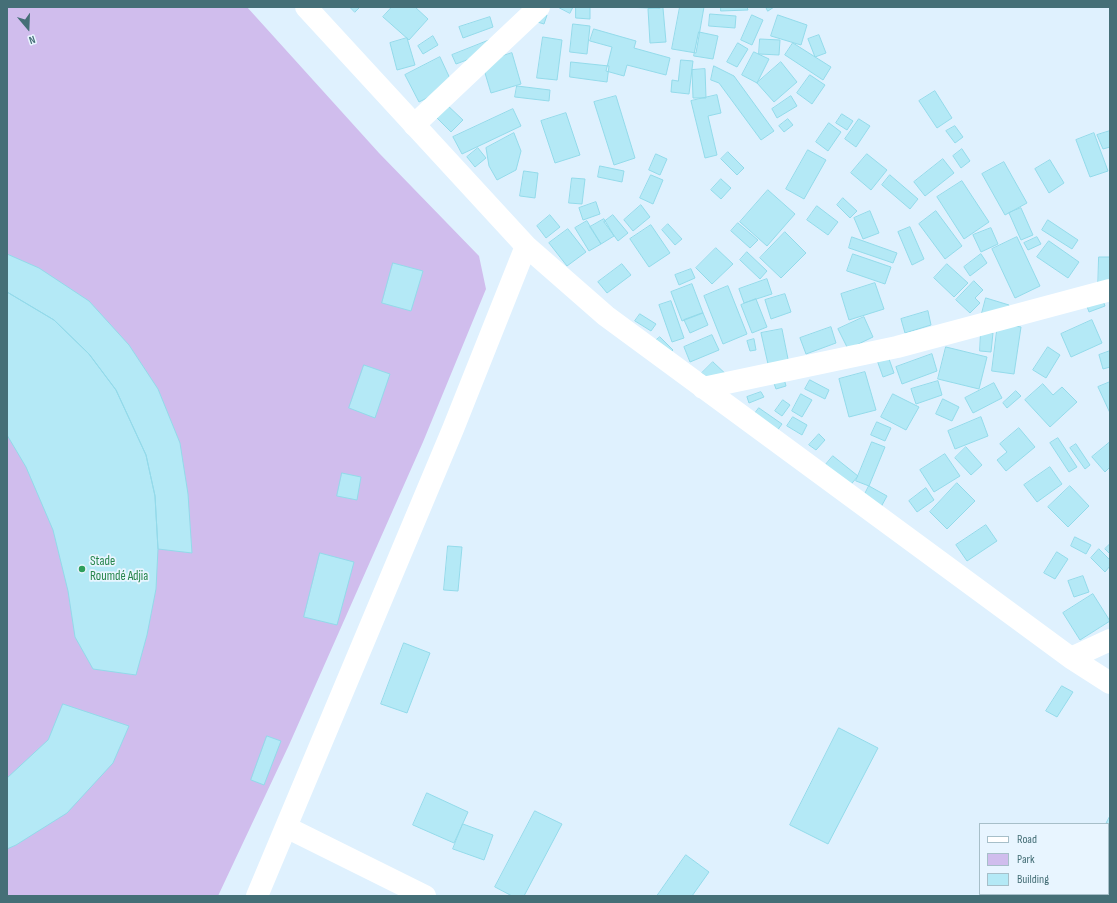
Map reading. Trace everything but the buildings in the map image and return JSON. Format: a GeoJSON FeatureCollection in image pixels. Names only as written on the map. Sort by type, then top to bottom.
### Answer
{"type":"FeatureCollection","features":[{"type":"Feature","properties":{"kind":"street"},"geometry":{"type":"LineString","coordinates":[[306,7],[526,246],[606,316],[1071,658],[1110,683]]}},
{"type":"Feature","properties":{"kind":"street"},"geometry":{"type":"LineString","coordinates":[[414,125],[540,7]]}},
{"type":"Feature","properties":{"kind":"street"},"geometry":{"type":"LineString","coordinates":[[257,896],[453,429],[526,246]]}},
{"type":"Feature","properties":{"kind":"street"},"geometry":{"type":"LineString","coordinates":[[703,388],[897,347],[1110,290]]}},
{"type":"Feature","properties":{"kind":"street"},"geometry":{"type":"LineString","coordinates":[[1071,658],[1110,640]]}},
{"type":"Feature","properties":{"kind":"street"},"geometry":{"type":"LineString","coordinates":[[286,827],[425,896]]}},
{"type":"Feature","properties":{"kind":"green space"},"geometry":{"type":"Polygon","coordinates":[[[7,7],[247,7],[379,153],[479,256],[486,289],[423,442],[289,745],[218,896],[7,896],[7,7]]]}},
{"type":"Feature","properties":{"kind":"place","name":"Stade Roumdé Adjia"},"geometry":{"type":"Point","coordinates":[82,569]}}]}
